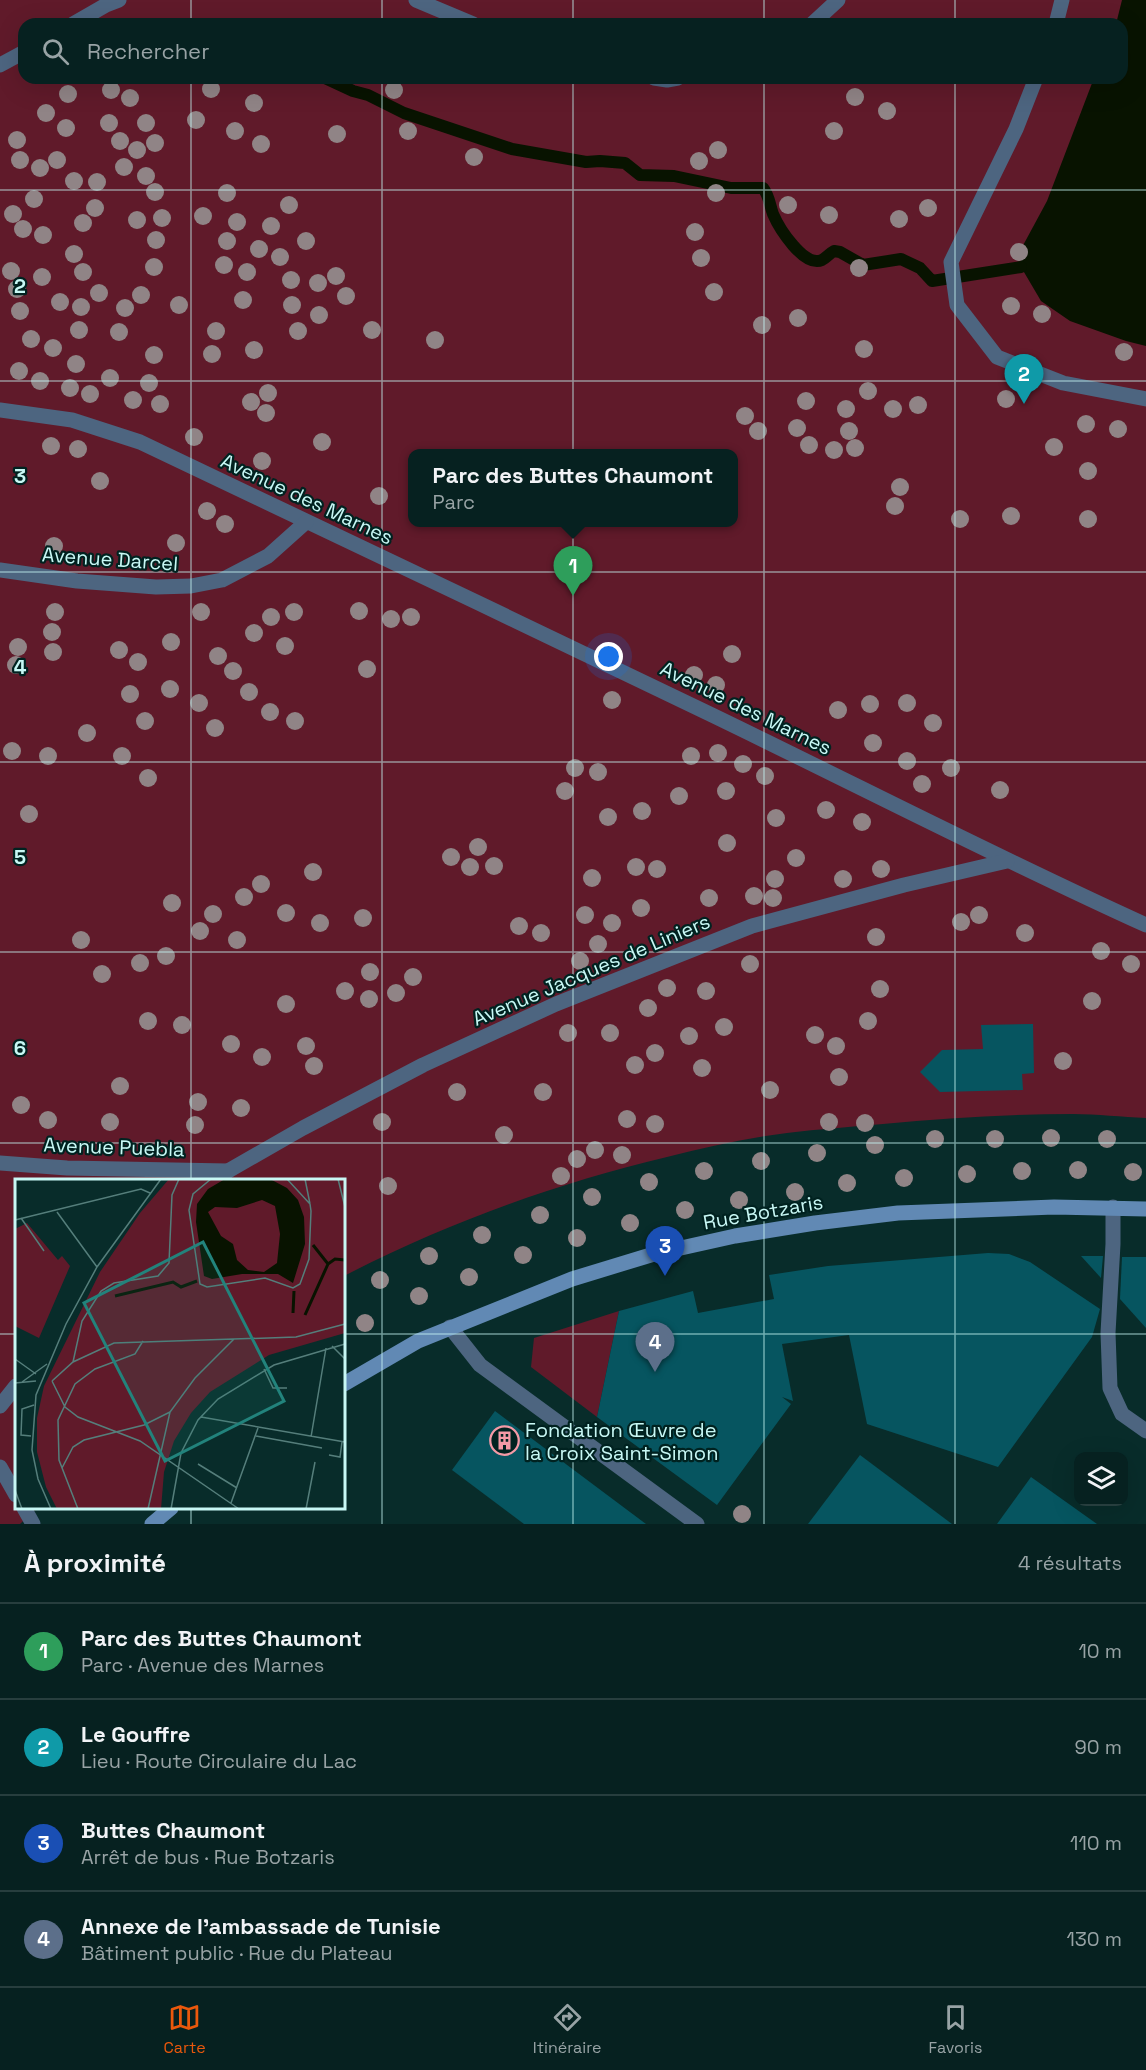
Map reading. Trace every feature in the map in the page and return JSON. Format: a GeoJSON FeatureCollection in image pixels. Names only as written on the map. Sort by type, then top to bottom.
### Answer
{"type":"FeatureCollection","features":[{"type":"Feature","properties":{"kind":"street"},"geometry":{"type":"LineString","coordinates":[[83,18],[119,0]]}},
{"type":"Feature","properties":{"kind":"street"},"geometry":{"type":"LineString","coordinates":[[416,0],[459,18]]}},
{"type":"Feature","properties":{"kind":"street"},"geometry":{"type":"LineString","coordinates":[[818,18],[838,0]]}},
{"type":"Feature","properties":{"kind":"street"},"geometry":{"type":"LineString","coordinates":[[1058,18],[1062,0]]}},
{"type":"Feature","properties":{"kind":"street"},"geometry":{"type":"LineString","coordinates":[[0,65],[18,55]]}},
{"type":"Feature","properties":{"kind":"street"},"geometry":{"type":"LineString","coordinates":[[1034,84],[1016,129],[951,262],[957,305],[997,357],[1063,383],[1146,399]]}},
{"type":"Feature","properties":{"kind":"street","name":"Avenue des Marnes"},"geometry":{"type":"LineString","coordinates":[[0,410],[72,420],[140,442],[596,659],[941,826],[1007,861],[1146,926]]}},
{"type":"Feature","properties":{"kind":"street","name":"Avenue Darcel"},"geometry":{"type":"LineString","coordinates":[[0,570],[77,581],[156,587],[191,586],[222,580],[268,556],[306,522]]}},
{"type":"Feature","properties":{"kind":"street","name":"Avenue Jacques de Liniers"},"geometry":{"type":"LineString","coordinates":[[222,1176],[303,1128],[423,1065],[556,1004],[752,926],[904,885],[1007,861]]}},
{"type":"Feature","properties":{"kind":"street","name":"Avenue Puebla"},"geometry":{"type":"LineString","coordinates":[[0,1162],[222,1176]]}},
{"type":"Feature","properties":{"kind":"street","name":"Rue Botzaris"},"geometry":{"type":"LineString","coordinates":[[345,1383],[418,1341],[572,1279],[654,1254],[735,1236],[898,1213],[1054,1207],[1146,1209]]}},
{"type":"Feature","properties":{"kind":"street"},"geometry":{"type":"LineString","coordinates":[[1113,1207],[1108,1334],[1110,1388],[1122,1414],[1146,1431]]}},
{"type":"Feature","properties":{"kind":"street"},"geometry":{"type":"LineString","coordinates":[[450,1327],[480,1365],[697,1524]]}},
{"type":"Feature","properties":{"kind":"street"},"geometry":{"type":"LineString","coordinates":[[0,1406],[15,1387]]}},
{"type":"Feature","properties":{"kind":"street"},"geometry":{"type":"LineString","coordinates":[[0,1467],[15,1493]]}},
{"type":"Feature","properties":{"kind":"street"},"geometry":{"type":"LineString","coordinates":[[25,1509],[33,1524]]}},
{"type":"Feature","properties":{"kind":"street"},"geometry":{"type":"LineString","coordinates":[[152,1524],[170,1509]]}},
{"type":"Feature","properties":{"kind":"shaded area"},"geometry":{"type":"Polygon","coordinates":[[[0,0],[1146,0],[1146,1118],[1091,1114],[978,1117],[811,1130],[742,1140],[625,1168],[542,1193],[462,1222],[345,1276],[345,1179],[15,1179],[15,1509],[36,1509],[20,1524],[0,1524],[0,0]]]}},
{"type":"Feature","properties":{"kind":"shaded area"},"geometry":{"type":"Polygon","coordinates":[[[1122,0],[1146,0],[1146,346],[1070,321],[1041,301],[1021,267],[1020,251],[1047,201],[1092,84],[1128,84],[1128,18],[1118,18],[1122,0]]]}},
{"type":"Feature","properties":{"kind":"shaded area"},"geometry":{"type":"Polygon","coordinates":[[[619,1311],[597,1417],[531,1367],[534,1338],[619,1311]]]}},
{"type":"Feature","properties":{"kind":"building"},"geometry":{"type":"Polygon","coordinates":[[[1033,1024],[1034,1073],[1022,1074],[1023,1090],[940,1092],[920,1072],[942,1050],[983,1049],[981,1025],[1033,1024]]]}},
{"type":"Feature","properties":{"kind":"building"},"geometry":{"type":"Polygon","coordinates":[[[988,1253],[1009,1254],[1030,1262],[1100,1309],[1092,1337],[998,1467],[867,1424],[849,1335],[782,1344],[793,1401],[782,1397],[791,1404],[717,1505],[597,1417],[619,1311],[693,1291],[698,1313],[774,1299],[769,1275],[828,1266],[988,1253]]]}},
{"type":"Feature","properties":{"kind":"building"},"geometry":{"type":"Polygon","coordinates":[[[1081,1256],[1103,1256],[1101,1278],[1081,1256]]]}},
{"type":"Feature","properties":{"kind":"building"},"geometry":{"type":"Polygon","coordinates":[[[1122,1257],[1146,1257],[1146,1328],[1120,1299],[1122,1257]]]}},
{"type":"Feature","properties":{"kind":"building","name":"Fondation Œuvre de la Croix Saint-Simon"},"geometry":{"type":"Polygon","coordinates":[[[495,1411],[646,1524],[524,1524],[452,1470],[495,1411]]]}},
{"type":"Feature","properties":{"kind":"building"},"geometry":{"type":"Polygon","coordinates":[[[860,1455],[952,1524],[808,1524],[860,1455]]]}},
{"type":"Feature","properties":{"kind":"building"},"geometry":{"type":"Polygon","coordinates":[[[1031,1477],[1097,1524],[997,1524],[1031,1477]]]}},
{"type":"Feature","properties":{"kind":"waterway"},"geometry":{"type":"LineString","coordinates":[[338,84],[368,95],[404,113],[512,149],[586,162],[625,163],[640,175],[674,176],[731,188],[763,188],[773,214],[786,237],[800,253],[815,261],[822,260],[834,251],[863,265],[901,259],[920,268],[932,281],[1021,267]]}},
{"type":"Feature","properties":{"kind":"place","name":"Le Gouffre"},"geometry":{"type":"Point","coordinates":[1024,404]}},
{"type":"Feature","properties":{"kind":"place","name":"Parc des Buttes Chaumont"},"geometry":{"type":"Point","coordinates":[573,596]}},
{"type":"Feature","properties":{"kind":"place","name":"Buttes Chaumont"},"geometry":{"type":"Point","coordinates":[665,1276]}},
{"type":"Feature","properties":{"kind":"place","name":"Annexe de l'ambassade de Tunisie"},"geometry":{"type":"Point","coordinates":[655,1372]}},
{"type":"Feature","properties":{"kind":"place","name":"Fondation Œuvre de la Croix Saint-Simon"},"geometry":{"type":"Point","coordinates":[504,1441]}}]}
